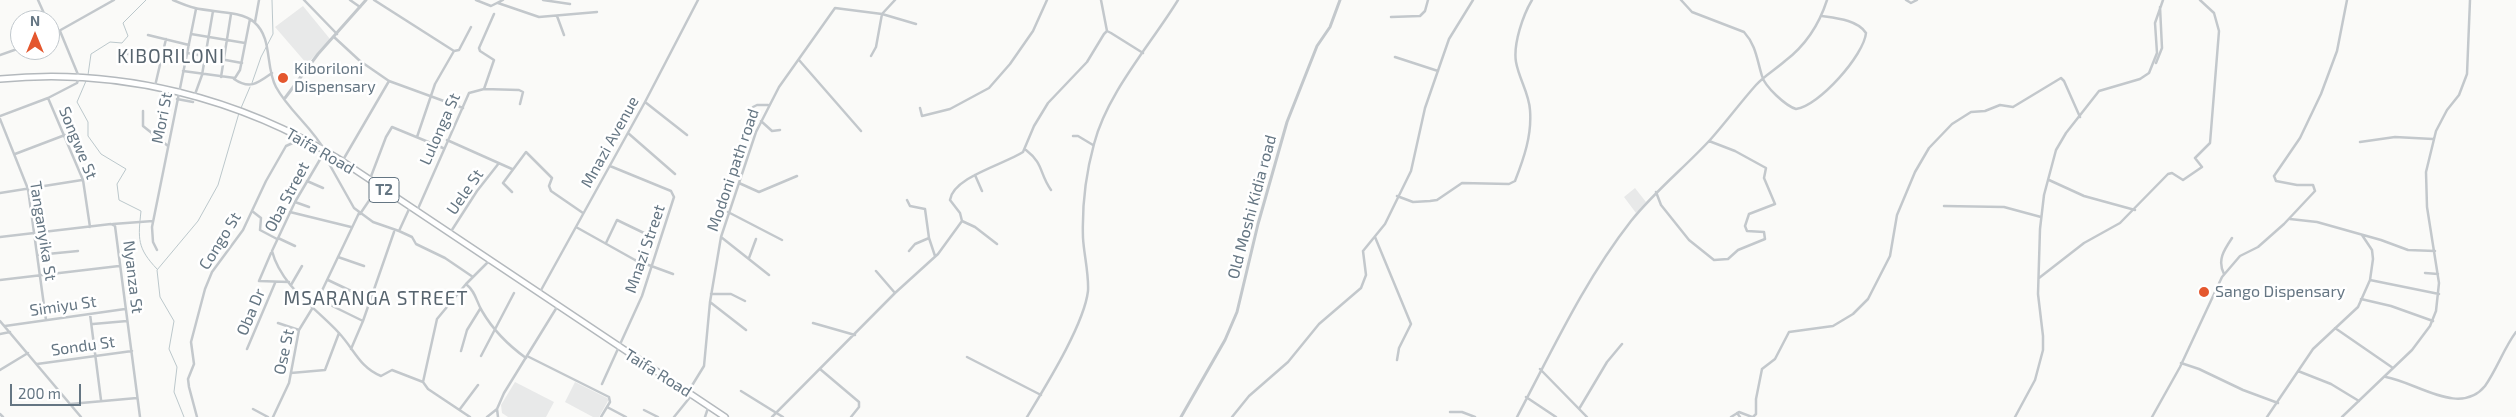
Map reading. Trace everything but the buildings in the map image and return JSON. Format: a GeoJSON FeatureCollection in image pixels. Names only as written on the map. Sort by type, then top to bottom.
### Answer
{"type":"FeatureCollection","features":[{"type":"Feature","properties":{"kind":"highway","name":"Taifa Road"},"geometry":{"type":"LineString","coordinates":[[0,79],[79,77],[155,86],[251,115],[318,147],[342,161],[618,348],[690,393],[724,417]]}},
{"type":"Feature","properties":{"kind":"street"},"geometry":{"type":"LineString","coordinates":[[0,118],[74,86],[79,77],[60,31],[114,0]]}},
{"type":"Feature","properties":{"kind":"street"},"geometry":{"type":"LineString","coordinates":[[173,0],[196,8],[231,14],[255,22],[267,47],[276,86],[324,152],[351,203],[360,213],[394,232],[399,231],[412,237],[416,244],[445,258],[473,277]]}},
{"type":"Feature","properties":{"kind":"street"},"geometry":{"type":"LineString","coordinates":[[255,22],[259,0]]}},
{"type":"Feature","properties":{"kind":"street"},"geometry":{"type":"LineString","coordinates":[[304,0],[337,34]]}},
{"type":"Feature","properties":{"kind":"street"},"geometry":{"type":"LineString","coordinates":[[350,0],[360,7]]}},
{"type":"Feature","properties":{"kind":"street"},"geometry":{"type":"LineString","coordinates":[[284,98],[366,0]]}},
{"type":"Feature","properties":{"kind":"street"},"geometry":{"type":"LineString","coordinates":[[374,0],[454,51]]}},
{"type":"Feature","properties":{"kind":"street"},"geometry":{"type":"LineString","coordinates":[[476,0],[491,6],[503,0]]}},
{"type":"Feature","properties":{"kind":"street"},"geometry":{"type":"LineString","coordinates":[[543,0],[570,4]]}},
{"type":"Feature","properties":{"kind":"street","name":"Mnazi Avenue"},"geometry":{"type":"LineString","coordinates":[[539,294],[645,102],[698,0]]}},
{"type":"Feature","properties":{"kind":"street"},"geometry":{"type":"LineString","coordinates":[[871,56],[877,44],[882,14],[895,0]]}},
{"type":"Feature","properties":{"kind":"street"},"geometry":{"type":"LineString","coordinates":[[920,108],[922,116],[928,116],[955,106],[989,88],[1010,64],[1033,31],[1046,0]]}},
{"type":"Feature","properties":{"kind":"street"},"geometry":{"type":"LineString","coordinates":[[997,244],[974,227],[962,221],[960,213],[952,205],[951,195],[958,186],[975,175],[998,166],[1026,150],[1034,126],[1048,103],[1088,62],[1107,32],[1101,0]]}},
{"type":"Feature","properties":{"kind":"street"},"geometry":{"type":"LineString","coordinates":[[1027,417],[1041,395],[1081,317],[1088,292],[1084,212],[1093,145],[1104,116],[1178,0]]}},
{"type":"Feature","properties":{"kind":"street","name":"Old Moshi Kidia road"},"geometry":{"type":"LineString","coordinates":[[1181,417],[1225,340],[1237,312],[1258,224],[1287,122],[1317,46],[1330,27],[1340,0]]}},
{"type":"Feature","properties":{"kind":"street"},"geometry":{"type":"LineString","coordinates":[[1391,17],[1420,16],[1428,0]]}},
{"type":"Feature","properties":{"kind":"street"},"geometry":{"type":"LineString","coordinates":[[1234,416],[1249,396],[1288,362],[1318,324],[1362,288],[1366,275],[1363,251],[1385,224],[1397,196],[1411,171],[1425,108],[1449,39],[1474,0]]}},
{"type":"Feature","properties":{"kind":"street"},"geometry":{"type":"LineString","coordinates":[[1397,196],[1413,202],[1430,202],[1462,183],[1508,184],[1515,181],[1527,148],[1530,128],[1529,100],[1516,56],[1526,10],[1532,0]]}},
{"type":"Feature","properties":{"kind":"street"},"geometry":{"type":"LineString","coordinates":[[1681,0],[1692,12],[1744,32],[1750,38],[1758,54],[1763,78],[1776,94],[1796,109],[1812,102],[1842,74],[1863,46],[1866,33],[1854,24],[1822,16]]}},
{"type":"Feature","properties":{"kind":"street"},"geometry":{"type":"LineString","coordinates":[[1517,417],[1540,369],[1595,271],[1630,222],[1656,192],[1709,141],[1763,78],[1788,59],[1810,37],[1822,16],[1828,0]]}},
{"type":"Feature","properties":{"kind":"street"},"geometry":{"type":"LineString","coordinates":[[1906,0],[1911,3],[1917,0]]}},
{"type":"Feature","properties":{"kind":"street"},"geometry":{"type":"LineString","coordinates":[[2015,417],[2034,382],[2042,354],[2044,337],[2038,279],[2041,216],[2044,195],[2058,146],[2100,90],[2138,79],[2149,73],[2158,51],[2155,25],[2163,0]]}},
{"type":"Feature","properties":{"kind":"street"},"geometry":{"type":"LineString","coordinates":[[2038,279],[2074,250],[2117,225],[2135,210],[2168,174],[2172,173],[2182,180],[2201,168],[2195,156],[2210,145],[2210,128],[2216,99],[2214,76],[2218,60],[2219,31],[2215,15],[2200,0]]}},
{"type":"Feature","properties":{"kind":"street"},"geometry":{"type":"LineString","coordinates":[[2152,417],[2181,364],[2215,288],[2224,274],[2240,256],[2258,247],[2289,219],[2308,201],[2316,187],[2279,182],[2274,176],[2300,138],[2321,94],[2337,51],[2347,0]]}},
{"type":"Feature","properties":{"kind":"street"},"geometry":{"type":"LineString","coordinates":[[2342,417],[2386,377],[2412,350],[2433,321],[2439,294],[2426,187],[2426,164],[2433,139],[2445,113],[2459,95],[2467,74],[2470,0]]}},
{"type":"Feature","properties":{"kind":"street"},"geometry":{"type":"LineString","coordinates":[[498,2],[533,16],[597,12]]}},
{"type":"Feature","properties":{"kind":"street"},"geometry":{"type":"LineString","coordinates":[[2156,63],[2162,48],[2160,6]]}},
{"type":"Feature","properties":{"kind":"street","name":"Mori St"},"geometry":{"type":"LineString","coordinates":[[157,250],[153,242],[153,221],[196,8]]}},
{"type":"Feature","properties":{"kind":"street","name":"Modoni path road"},"geometry":{"type":"LineString","coordinates":[[674,417],[690,393],[704,366],[711,294],[721,237],[728,212],[768,105],[835,8],[882,14]]}},
{"type":"Feature","properties":{"kind":"street"},"geometry":{"type":"LineString","coordinates":[[177,98],[193,99],[202,75],[214,11]]}},
{"type":"Feature","properties":{"kind":"street"},"geometry":{"type":"LineString","coordinates":[[220,77],[231,14]]}},
{"type":"Feature","properties":{"kind":"street"},"geometry":{"type":"LineString","coordinates":[[484,89],[494,60],[480,52],[479,48],[494,14]]}},
{"type":"Feature","properties":{"kind":"street"},"geometry":{"type":"LineString","coordinates":[[882,14],[916,24]]}},
{"type":"Feature","properties":{"kind":"street"},"geometry":{"type":"LineString","coordinates":[[557,16],[564,35]]}},
{"type":"Feature","properties":{"kind":"street"},"geometry":{"type":"LineString","coordinates":[[233,79],[238,74],[242,63],[250,19]]}},
{"type":"Feature","properties":{"kind":"street"},"geometry":{"type":"LineString","coordinates":[[417,137],[439,75],[454,51],[459,50],[471,27]]}},
{"type":"Feature","properties":{"kind":"street"},"geometry":{"type":"LineString","coordinates":[[1107,32],[1143,53]]}},
{"type":"Feature","properties":{"kind":"street"},"geometry":{"type":"LineString","coordinates":[[191,34],[245,43]]}},
{"type":"Feature","properties":{"kind":"street"},"geometry":{"type":"LineString","coordinates":[[148,35],[189,45]]}},
{"type":"Feature","properties":{"kind":"street"},"geometry":{"type":"LineString","coordinates":[[334,37],[360,61],[389,81],[462,108]]}},
{"type":"Feature","properties":{"kind":"street"},"geometry":{"type":"LineString","coordinates":[[155,86],[159,62],[166,39]]}},
{"type":"Feature","properties":{"kind":"street"},"geometry":{"type":"LineString","coordinates":[[187,53],[242,63]]}},
{"type":"Feature","properties":{"kind":"street"},"geometry":{"type":"LineString","coordinates":[[128,54],[159,62]]}},
{"type":"Feature","properties":{"kind":"street"},"geometry":{"type":"LineString","coordinates":[[1394,57],[1438,71]]}},
{"type":"Feature","properties":{"kind":"street"},"geometry":{"type":"LineString","coordinates":[[799,60],[861,131]]}},
{"type":"Feature","properties":{"kind":"street"},"geometry":{"type":"LineString","coordinates":[[183,71],[233,79],[244,84],[255,85],[272,73]]}},
{"type":"Feature","properties":{"kind":"street"},"geometry":{"type":"LineString","coordinates":[[1731,417],[1737,413],[1753,417],[1756,414],[1756,399],[1762,370],[1775,359],[1789,332],[1833,326],[1854,314],[1868,298],[1890,256],[1897,215],[1915,172],[1929,148],[1952,124],[1971,112],[1984,112],[2000,105],[2014,106],[2061,78],[2080,117]]}},
{"type":"Feature","properties":{"kind":"street"},"geometry":{"type":"LineString","coordinates":[[342,161],[389,81]]}},
{"type":"Feature","properties":{"kind":"street","name":"Lulonga St"},"geometry":{"type":"LineString","coordinates":[[417,211],[469,92],[484,89],[522,91],[520,104]]}},
{"type":"Feature","properties":{"kind":"street","name":"Songwe St"},"geometry":{"type":"LineString","coordinates":[[48,98],[83,180],[90,227]]}},
{"type":"Feature","properties":{"kind":"street"},"geometry":{"type":"LineString","coordinates":[[645,102],[687,135]]}},
{"type":"Feature","properties":{"kind":"street"},"geometry":{"type":"LineString","coordinates":[[753,108],[757,105],[768,105]]}},
{"type":"Feature","properties":{"kind":"street"},"geometry":{"type":"LineString","coordinates":[[143,111],[144,126],[168,146]]}},
{"type":"Feature","properties":{"kind":"street","name":"Tanganyika St"},"geometry":{"type":"LineString","coordinates":[[0,118],[28,189],[46,320]]}},
{"type":"Feature","properties":{"kind":"street"},"geometry":{"type":"LineString","coordinates":[[761,121],[772,130],[780,130]]}},
{"type":"Feature","properties":{"kind":"street"},"geometry":{"type":"LineString","coordinates":[[370,180],[392,127],[443,148]]}},
{"type":"Feature","properties":{"kind":"street"},"geometry":{"type":"LineString","coordinates":[[628,133],[674,174]]}},
{"type":"Feature","properties":{"kind":"street"},"geometry":{"type":"LineString","coordinates":[[15,154],[65,135]]}},
{"type":"Feature","properties":{"kind":"street"},"geometry":{"type":"LineString","coordinates":[[1073,136],[1078,136],[1093,145]]}},
{"type":"Feature","properties":{"kind":"street"},"geometry":{"type":"LineString","coordinates":[[2360,142],[2397,137],[2433,139]]}},
{"type":"Feature","properties":{"kind":"street"},"geometry":{"type":"LineString","coordinates":[[447,140],[512,169]]}},
{"type":"Feature","properties":{"kind":"street"},"geometry":{"type":"LineString","coordinates":[[1656,192],[1664,210],[1689,240],[1714,260],[1728,259],[1738,250],[1765,240],[1764,232],[1747,231],[1745,226],[1749,214],[1774,204],[1764,178],[1766,167],[1735,151],[1709,141]]}},
{"type":"Feature","properties":{"kind":"street","name":"Congo St"},"geometry":{"type":"LineString","coordinates":[[197,417],[188,379],[194,364],[191,342],[212,272],[239,237],[286,146],[295,142],[318,147]]}},
{"type":"Feature","properties":{"kind":"street"},"geometry":{"type":"LineString","coordinates":[[1026,150],[1039,162],[1044,179],[1051,190]]}},
{"type":"Feature","properties":{"kind":"street","name":"Oba Street"},"geometry":{"type":"LineString","coordinates":[[324,152],[295,202],[272,251],[276,262],[290,284],[339,334],[365,368],[383,376],[387,371],[392,370],[423,382],[428,389],[470,417]]}},
{"type":"Feature","properties":{"kind":"street"},"geometry":{"type":"LineString","coordinates":[[512,192],[503,183],[524,153],[528,153],[552,178],[549,186],[550,190],[583,213]]}},
{"type":"Feature","properties":{"kind":"street","name":"Uele St"},"geometry":{"type":"LineString","coordinates":[[450,234],[477,191],[499,163]]}},
{"type":"Feature","properties":{"kind":"street","name":"Mnazi Street"},"geometry":{"type":"LineString","coordinates":[[602,384],[652,268],[674,193],[610,166]]}},
{"type":"Feature","properties":{"kind":"street"},"geometry":{"type":"LineString","coordinates":[[975,175],[982,191]]}},
{"type":"Feature","properties":{"kind":"street"},"geometry":{"type":"LineString","coordinates":[[739,183],[759,192],[797,176]]}},
{"type":"Feature","properties":{"kind":"street"},"geometry":{"type":"LineString","coordinates":[[0,193],[83,180]]}},
{"type":"Feature","properties":{"kind":"street"},"geometry":{"type":"LineString","coordinates":[[2049,180],[2084,196],[2135,210]]}},
{"type":"Feature","properties":{"kind":"street"},"geometry":{"type":"LineString","coordinates":[[307,181],[323,188]]}},
{"type":"Feature","properties":{"kind":"street","name":"Ose St"},"geometry":{"type":"LineString","coordinates":[[273,417],[287,388],[299,330],[328,280],[351,228],[379,186]]}},
{"type":"Feature","properties":{"kind":"street"},"geometry":{"type":"LineString","coordinates":[[908,200],[910,206],[925,209],[929,238],[935,256]]}},
{"type":"Feature","properties":{"kind":"street"},"geometry":{"type":"LineString","coordinates":[[295,202],[309,207]]}},
{"type":"Feature","properties":{"kind":"street"},"geometry":{"type":"LineString","coordinates":[[399,231],[410,206]]}},
{"type":"Feature","properties":{"kind":"street"},"geometry":{"type":"LineString","coordinates":[[1944,206],[1958,208],[2004,206],[2041,216]]}},
{"type":"Feature","properties":{"kind":"street"},"geometry":{"type":"LineString","coordinates":[[252,211],[261,218],[260,230],[296,246]]}},
{"type":"Feature","properties":{"kind":"street"},"geometry":{"type":"LineString","coordinates":[[290,212],[351,228]]}},
{"type":"Feature","properties":{"kind":"street"},"geometry":{"type":"LineString","coordinates":[[728,212],[782,240]]}},
{"type":"Feature","properties":{"kind":"street"},"geometry":{"type":"LineString","coordinates":[[2289,219],[2318,222],[2381,240],[2398,248],[2435,251]]}},
{"type":"Feature","properties":{"kind":"street"},"geometry":{"type":"LineString","coordinates":[[606,244],[617,220],[644,233]]}},
{"type":"Feature","properties":{"kind":"street"},"geometry":{"type":"LineString","coordinates":[[113,224],[153,221]]}},
{"type":"Feature","properties":{"kind":"street"},"geometry":{"type":"LineString","coordinates":[[772,417],[895,293],[935,256],[962,221]]}},
{"type":"Feature","properties":{"kind":"street","name":"Nyanza St"},"geometry":{"type":"LineString","coordinates":[[0,237],[113,224],[140,417]]}},
{"type":"Feature","properties":{"kind":"street"},"geometry":{"type":"LineString","coordinates":[[575,227],[652,268],[673,274]]}},
{"type":"Feature","properties":{"kind":"street"},"geometry":{"type":"LineString","coordinates":[[350,349],[363,321],[394,232]]}},
{"type":"Feature","properties":{"kind":"street"},"geometry":{"type":"LineString","coordinates":[[2267,417],[2313,349],[2355,310],[2370,280],[2373,253],[2362,235]]}},
{"type":"Feature","properties":{"kind":"street"},"geometry":{"type":"LineString","coordinates":[[721,237],[768,275]]}},
{"type":"Feature","properties":{"kind":"street"},"geometry":{"type":"LineString","coordinates":[[1375,237],[1411,324],[1399,348],[1397,360]]}},
{"type":"Feature","properties":{"kind":"street"},"geometry":{"type":"LineString","coordinates":[[909,250],[915,244],[929,238]]}},
{"type":"Feature","properties":{"kind":"street"},"geometry":{"type":"LineString","coordinates":[[2224,274],[2220,268],[2221,260],[2232,238]]}},
{"type":"Feature","properties":{"kind":"street"},"geometry":{"type":"LineString","coordinates":[[749,258],[756,239]]}},
{"type":"Feature","properties":{"kind":"street"},"geometry":{"type":"LineString","coordinates":[[37,255],[78,251]]}},
{"type":"Feature","properties":{"kind":"street","name":"Oba Dr"},"geometry":{"type":"LineString","coordinates":[[272,251],[259,281],[290,284]]}},
{"type":"Feature","properties":{"kind":"street"},"geometry":{"type":"LineString","coordinates":[[338,257],[364,266]]}},
{"type":"Feature","properties":{"kind":"street"},"geometry":{"type":"LineString","coordinates":[[423,382],[437,319],[489,260]]}},
{"type":"Feature","properties":{"kind":"street"},"geometry":{"type":"LineString","coordinates":[[0,280],[119,266]]}},
{"type":"Feature","properties":{"kind":"street"},"geometry":{"type":"LineString","coordinates":[[290,284],[302,266]]}},
{"type":"Feature","properties":{"kind":"street"},"geometry":{"type":"LineString","coordinates":[[876,271],[895,293]]}},
{"type":"Feature","properties":{"kind":"street"},"geometry":{"type":"LineString","coordinates":[[2425,273],[2438,274]]}},
{"type":"Feature","properties":{"kind":"street"},"geometry":{"type":"LineString","coordinates":[[328,280],[370,300]]}},
{"type":"Feature","properties":{"kind":"street"},"geometry":{"type":"LineString","coordinates":[[2370,280],[2439,294]]}},
{"type":"Feature","properties":{"kind":"street","name":"Oba Dr"},"geometry":{"type":"LineString","coordinates":[[247,349],[275,283]]}},
{"type":"Feature","properties":{"kind":"street"},"geometry":{"type":"LineString","coordinates":[[466,284],[477,298],[480,310],[494,329],[526,357],[610,397],[601,417]]}},
{"type":"Feature","properties":{"kind":"street"},"geometry":{"type":"LineString","coordinates":[[480,356],[514,293]]}},
{"type":"Feature","properties":{"kind":"street"},"geometry":{"type":"LineString","coordinates":[[711,294],[731,294],[745,301]]}},
{"type":"Feature","properties":{"kind":"street"},"geometry":{"type":"LineString","coordinates":[[2360,298],[2433,321]]}},
{"type":"Feature","properties":{"kind":"street"},"geometry":{"type":"LineString","coordinates":[[318,299],[363,321]]}},
{"type":"Feature","properties":{"kind":"street"},"geometry":{"type":"LineString","coordinates":[[710,302],[746,330]]}},
{"type":"Feature","properties":{"kind":"street"},"geometry":{"type":"LineString","coordinates":[[487,417],[497,409],[557,307]]}},
{"type":"Feature","properties":{"kind":"street","name":"Simiyu St"},"geometry":{"type":"LineString","coordinates":[[5,326],[125,309]]}},
{"type":"Feature","properties":{"kind":"street"},"geometry":{"type":"LineString","coordinates":[[462,351],[467,330],[480,310]]}},
{"type":"Feature","properties":{"kind":"street"},"geometry":{"type":"LineString","coordinates":[[90,314],[93,324],[101,400]]}},
{"type":"Feature","properties":{"kind":"street"},"geometry":{"type":"LineString","coordinates":[[0,321],[81,417]]}},
{"type":"Feature","properties":{"kind":"street"},"geometry":{"type":"LineString","coordinates":[[93,324],[128,321]]}},
{"type":"Feature","properties":{"kind":"street"},"geometry":{"type":"LineString","coordinates":[[278,323],[299,330]]}},
{"type":"Feature","properties":{"kind":"street"},"geometry":{"type":"LineString","coordinates":[[813,323],[855,335]]}},
{"type":"Feature","properties":{"kind":"street"},"geometry":{"type":"LineString","coordinates":[[2335,328],[2393,368]]}},
{"type":"Feature","properties":{"kind":"street"},"geometry":{"type":"LineString","coordinates":[[0,334],[10,332]]}},
{"type":"Feature","properties":{"kind":"street"},"geometry":{"type":"LineString","coordinates":[[2386,377],[2447,398],[2468,400],[2478,394],[2486,385],[2516,332]]}},
{"type":"Feature","properties":{"kind":"street"},"geometry":{"type":"LineString","coordinates":[[291,373],[325,370],[339,334]]}},
{"type":"Feature","properties":{"kind":"street"},"geometry":{"type":"LineString","coordinates":[[1579,409],[1607,362],[1622,344]]}},
{"type":"Feature","properties":{"kind":"street","name":"Sondu St"},"geometry":{"type":"LineString","coordinates":[[37,364],[132,351]]}},
{"type":"Feature","properties":{"kind":"street"},"geometry":{"type":"LineString","coordinates":[[0,370],[28,353]]}},
{"type":"Feature","properties":{"kind":"street"},"geometry":{"type":"LineString","coordinates":[[967,357],[1041,395]]}},
{"type":"Feature","properties":{"kind":"street"},"geometry":{"type":"LineString","coordinates":[[2181,364],[2199,369],[2243,390],[2278,403]]}},
{"type":"Feature","properties":{"kind":"street"},"geometry":{"type":"LineString","coordinates":[[1540,369],[1587,417]]}},
{"type":"Feature","properties":{"kind":"street"},"geometry":{"type":"LineString","coordinates":[[820,370],[858,402],[859,407],[851,417]]}},
{"type":"Feature","properties":{"kind":"street"},"geometry":{"type":"LineString","coordinates":[[2298,371],[2330,383],[2359,401]]}},
{"type":"Feature","properties":{"kind":"street"},"geometry":{"type":"LineString","coordinates":[[460,409],[478,384]]}},
{"type":"Feature","properties":{"kind":"street"},"geometry":{"type":"LineString","coordinates":[[741,391],[784,417]]}},
{"type":"Feature","properties":{"kind":"street"},"geometry":{"type":"LineString","coordinates":[[1526,397],[1556,417]]}},
{"type":"Feature","properties":{"kind":"street"},"geometry":{"type":"LineString","coordinates":[[70,404],[137,398]]}},
{"type":"Feature","properties":{"kind":"street"},"geometry":{"type":"LineString","coordinates":[[705,417],[709,406]]}},
{"type":"Feature","properties":{"kind":"street"},"geometry":{"type":"LineString","coordinates":[[607,407],[626,417]]}},
{"type":"Feature","properties":{"kind":"street"},"geometry":{"type":"LineString","coordinates":[[253,408],[268,417]]}},
{"type":"Feature","properties":{"kind":"street"},"geometry":{"type":"LineString","coordinates":[[497,409],[498,417]]}},
{"type":"Feature","properties":{"kind":"street"},"geometry":{"type":"LineString","coordinates":[[644,410],[658,417]]}},
{"type":"Feature","properties":{"kind":"street"},"geometry":{"type":"LineString","coordinates":[[1450,412],[1462,412],[1475,417]]}},
{"type":"Feature","properties":{"kind":"street"},"geometry":{"type":"LineString","coordinates":[[1737,413],[1740,417]]}},
{"type":"Feature","properties":{"kind":"street"},"geometry":{"type":"LineString","coordinates":[[0,414],[3,417]]}},
{"type":"Feature","properties":{"kind":"shaded area"},"geometry":{"type":"Polygon","coordinates":[[[303,6],[330,39],[307,64],[275,27],[303,6]]]}},
{"type":"Feature","properties":{"kind":"shaded area"},"geometry":{"type":"Polygon","coordinates":[[[1635,188],[1646,202],[1636,213],[1624,197],[1635,188]]]}},
{"type":"Feature","properties":{"kind":"shaded area"},"geometry":{"type":"Polygon","coordinates":[[[515,382],[554,402],[546,417],[508,417],[502,413],[501,405],[515,382]]]}},
{"type":"Feature","properties":{"kind":"shaded area"},"geometry":{"type":"Polygon","coordinates":[[[575,382],[609,399],[599,417],[593,417],[565,402],[575,382]]]}},
{"type":"Feature","properties":{"kind":"waterway"},"geometry":{"type":"LineString","coordinates":[[88,75],[91,54],[110,42],[122,43],[128,36],[123,23],[146,0]]}},
{"type":"Feature","properties":{"kind":"waterway"},"geometry":{"type":"LineString","coordinates":[[252,83],[261,57],[273,34],[272,0]]}},
{"type":"Feature","properties":{"kind":"waterway"},"geometry":{"type":"LineString","coordinates":[[86,81],[77,102],[88,122],[88,136],[101,154],[126,169],[117,184],[119,200],[141,211],[140,243],[150,262],[157,269]]}},
{"type":"Feature","properties":{"kind":"waterway"},"geometry":{"type":"LineString","coordinates":[[241,108],[250,87]]}},
{"type":"Feature","properties":{"kind":"waterway"},"geometry":{"type":"LineString","coordinates":[[184,417],[174,392],[177,367],[169,349],[174,321],[160,297],[157,270],[198,221],[218,185],[239,113]]}},
{"type":"Feature","properties":{"kind":"place","name":"Kiboriloni Dispensary"},"geometry":{"type":"Point","coordinates":[283,78]}},
{"type":"Feature","properties":{"kind":"place","name":"Sango Dispensary"},"geometry":{"type":"Point","coordinates":[2204,292]}},
{"type":"Feature","properties":{"kind":"district","name":"KIBORILONI"},"geometry":{"type":"Point","coordinates":[171,57]}},
{"type":"Feature","properties":{"kind":"district","name":"MSARANGA STREET"},"geometry":{"type":"Point","coordinates":[376,299]}}]}
